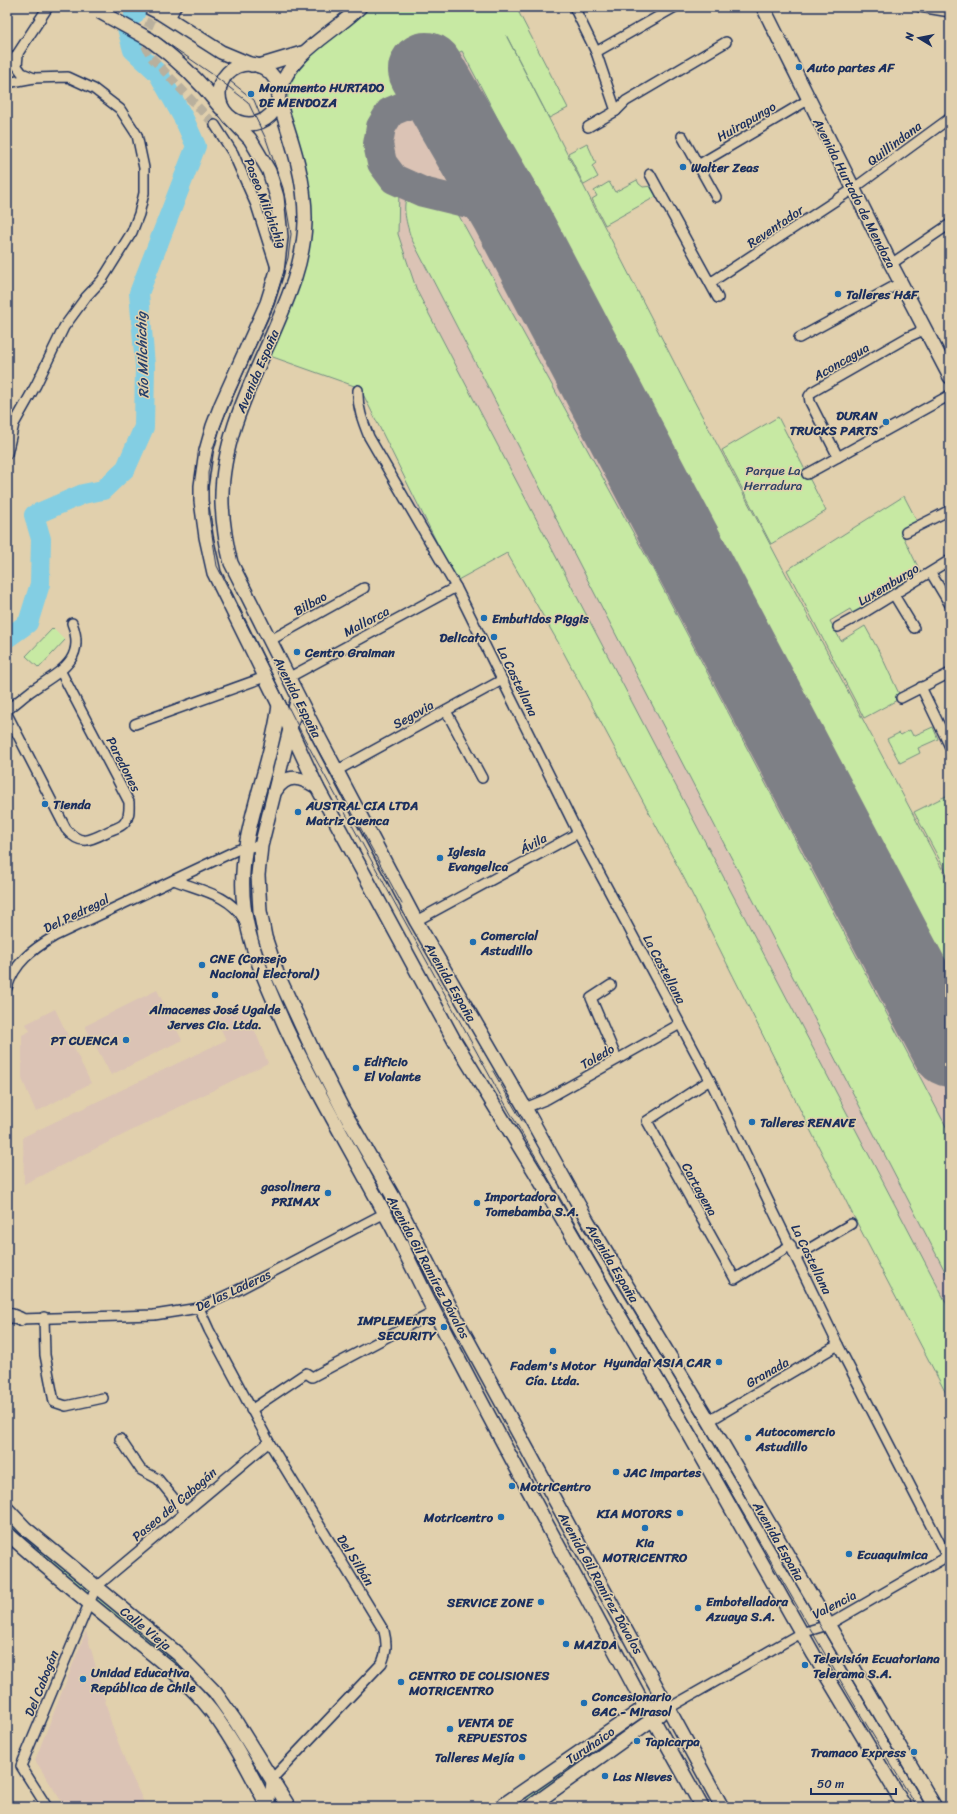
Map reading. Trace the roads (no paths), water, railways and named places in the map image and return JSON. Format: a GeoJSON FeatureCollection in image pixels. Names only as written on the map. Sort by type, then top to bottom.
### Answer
{"type":"FeatureCollection","features":[{"type":"Feature","properties":{"kind":"main road"},"geometry":{"type":"LineString","coordinates":[[305,52],[255,65],[244,65],[236,68],[223,79],[219,95],[227,114],[242,123],[258,123],[268,117],[273,112],[278,94],[289,69],[305,52],[360,7]]}},
{"type":"Feature","properties":{"kind":"main road","name":"Avenida Hurtado de Mendoza"},"geometry":{"type":"LineString","coordinates":[[763,7],[900,283],[950,377]]}},
{"type":"Feature","properties":{"kind":"main road","name":"Avenida España"},"geometry":{"type":"LineString","coordinates":[[96,9],[149,39],[184,67],[201,83],[258,150],[273,183],[277,197],[280,224],[277,271],[266,303],[213,426],[206,451],[201,486],[206,537],[214,573],[279,705],[317,787],[454,1040],[506,1122],[802,1633],[905,1807]]}},
{"type":"Feature","properties":{"kind":"main road"},"geometry":{"type":"LineString","coordinates":[[163,11],[221,52],[255,65],[270,73],[274,78],[278,94]]}},
{"type":"Feature","properties":{"kind":"main road","name":"Avenida España"},"geometry":{"type":"LineString","coordinates":[[278,94],[296,158],[304,199],[305,223],[302,252],[287,301],[238,416],[230,444],[222,502],[225,536],[231,563],[269,641],[336,771],[416,921],[525,1108],[587,1220],[709,1421],[935,1807]]}},
{"type":"Feature","properties":{"kind":"main road","name":"Avenida Gil Ramírez Dávalos"},"geometry":{"type":"LineString","coordinates":[[298,697],[261,846],[258,893],[265,937],[277,973],[336,1097],[398,1205],[459,1324],[722,1807]]}},
{"type":"Feature","properties":{"kind":"main road","name":"Avenida Gil Ramírez Dávalos"},"geometry":{"type":"LineString","coordinates":[[279,705],[274,736],[247,847],[243,889],[246,924],[254,951],[277,1009],[301,1061],[324,1105],[385,1213],[434,1312],[645,1707],[702,1807]]}},
{"type":"Feature","properties":{"kind":"main road"},"geometry":{"type":"LineString","coordinates":[[274,794],[280,783],[286,779],[303,779],[317,787]]}},
{"type":"Feature","properties":{"kind":"main road"},"geometry":{"type":"LineString","coordinates":[[324,1105],[336,1097]]}},
{"type":"Feature","properties":{"kind":"main road","name":"De las Laderas"},"geometry":{"type":"LineString","coordinates":[[7,1314],[20,1318]]}},
{"type":"Feature","properties":{"kind":"main road","name":"De las Laderas"},"geometry":{"type":"LineString","coordinates":[[7,1323],[20,1318]]}},
{"type":"Feature","properties":{"kind":"main road","name":"Calle Vieja"},"geometry":{"type":"LineString","coordinates":[[7,1509],[25,1528],[178,1654],[215,1692],[236,1722],[289,1807]]}},
{"type":"Feature","properties":{"kind":"main road","name":"Calle Vieja"},"geometry":{"type":"LineString","coordinates":[[7,1533],[170,1668],[203,1702],[233,1744],[268,1807]]}},
{"type":"Feature","properties":{"kind":"main road"},"geometry":{"type":"LineString","coordinates":[[645,1707],[669,1708]]}},
{"type":"Feature","properties":{"kind":"main road","name":"Turuhaico"},"geometry":{"type":"LineString","coordinates":[[500,1807],[645,1707]]}},
{"type":"Feature","properties":{"kind":"main road"},"geometry":{"type":"LineString","coordinates":[[519,1793],[530,1807],[669,1708]]}},
{"type":"Feature","properties":{"kind":"street"},"geometry":{"type":"LineString","coordinates":[[7,70],[48,7]]}},
{"type":"Feature","properties":{"kind":"street"},"geometry":{"type":"LineString","coordinates":[[574,7],[596,52],[616,112]]}},
{"type":"Feature","properties":{"kind":"street"},"geometry":{"type":"LineString","coordinates":[[922,7],[950,12]]}},
{"type":"Feature","properties":{"kind":"street"},"geometry":{"type":"LineString","coordinates":[[596,52],[670,8]]}},
{"type":"Feature","properties":{"kind":"street"},"geometry":{"type":"LineString","coordinates":[[588,127],[616,112],[626,101],[726,42]]}},
{"type":"Feature","properties":{"kind":"street"},"geometry":{"type":"LineString","coordinates":[[18,53],[17,66],[22,73],[34,78]]}},
{"type":"Feature","properties":{"kind":"street"},"geometry":{"type":"LineString","coordinates":[[7,83],[34,78],[68,76],[94,89],[120,109],[137,135],[144,168],[144,193],[139,214],[132,232],[102,280],[86,297],[64,327],[36,385],[14,424],[7,454]]}},
{"type":"Feature","properties":{"kind":"street","name":"Huirapungo"},"geometry":{"type":"LineString","coordinates":[[698,165],[808,100]]}},
{"type":"Feature","properties":{"kind":"street","name":"Quillindana"},"geometry":{"type":"LineString","coordinates":[[854,190],[950,118]]}},
{"type":"Feature","properties":{"kind":"street","name":"Paseo Milchichig"},"geometry":{"type":"LineString","coordinates":[[215,125],[233,152],[256,206],[277,271]]}},
{"type":"Feature","properties":{"kind":"street"},"geometry":{"type":"LineString","coordinates":[[682,136],[716,197]]}},
{"type":"Feature","properties":{"kind":"street"},"geometry":{"type":"LineString","coordinates":[[650,174],[718,298]]}},
{"type":"Feature","properties":{"kind":"street","name":"Reventador"},"geometry":{"type":"LineString","coordinates":[[710,282],[854,190]]}},
{"type":"Feature","properties":{"kind":"street"},"geometry":{"type":"LineString","coordinates":[[891,264],[950,224]]}},
{"type":"Feature","properties":{"kind":"street"},"geometry":{"type":"LineString","coordinates":[[799,338],[900,283]]}},
{"type":"Feature","properties":{"kind":"street","name":"Aconcagua"},"geometry":{"type":"LineString","coordinates":[[838,457],[810,402],[809,396],[812,392],[908,337],[926,330]]}},
{"type":"Feature","properties":{"kind":"street","name":"La Castellana"},"geometry":{"type":"LineString","coordinates":[[358,390],[357,397],[361,418],[370,437],[456,587],[578,833],[710,1080],[797,1256],[838,1345],[948,1560]]}},
{"type":"Feature","properties":{"kind":"street"},"geometry":{"type":"LineString","coordinates":[[807,474],[950,395]]}},
{"type":"Feature","properties":{"kind":"street"},"geometry":{"type":"LineString","coordinates":[[906,532],[950,510]]}},
{"type":"Feature","properties":{"kind":"street","name":"Luxemburgo"},"geometry":{"type":"LineString","coordinates":[[838,627],[931,573],[950,560]]}},
{"type":"Feature","properties":{"kind":"street"},"geometry":{"type":"LineString","coordinates":[[931,573],[950,605]]}},
{"type":"Feature","properties":{"kind":"street","name":"Mallorca"},"geometry":{"type":"LineString","coordinates":[[288,678],[456,587]]}},
{"type":"Feature","properties":{"kind":"street","name":"Bilbao"},"geometry":{"type":"LineString","coordinates":[[269,641],[364,588]]}},
{"type":"Feature","properties":{"kind":"street"},"geometry":{"type":"LineString","coordinates":[[894,595],[914,628]]}},
{"type":"Feature","properties":{"kind":"street"},"geometry":{"type":"LineString","coordinates":[[7,710],[62,672],[71,660],[75,650],[76,636],[72,623]]}},
{"type":"Feature","properties":{"kind":"street","name":"Paredones"},"geometry":{"type":"LineString","coordinates":[[7,714],[66,829],[71,835],[79,840],[88,841],[125,823],[130,813],[129,802],[62,672]]}},
{"type":"Feature","properties":{"kind":"street"},"geometry":{"type":"LineString","coordinates":[[901,698],[950,673]]}},
{"type":"Feature","properties":{"kind":"street"},"geometry":{"type":"LineString","coordinates":[[135,724],[265,677]]}},
{"type":"Feature","properties":{"kind":"street","name":"Segovia"},"geometry":{"type":"LineString","coordinates":[[336,771],[502,680]]}},
{"type":"Feature","properties":{"kind":"street"},"geometry":{"type":"LineString","coordinates":[[922,687],[950,747]]}},
{"type":"Feature","properties":{"kind":"street"},"geometry":{"type":"LineString","coordinates":[[446,711],[482,778]]}},
{"type":"Feature","properties":{"kind":"street","name":"Ávila"},"geometry":{"type":"LineString","coordinates":[[416,921],[578,833]]}},
{"type":"Feature","properties":{"kind":"street"},"geometry":{"type":"LineString","coordinates":[[247,847],[261,846]]}},
{"type":"Feature","properties":{"kind":"street","name":"Del Pedregal"},"geometry":{"type":"LineString","coordinates":[[7,988],[17,966],[37,946],[55,936],[247,847]]}},
{"type":"Feature","properties":{"kind":"street"},"geometry":{"type":"LineString","coordinates":[[174,880],[213,894],[229,902],[240,912],[246,924]]}},
{"type":"Feature","properties":{"kind":"street"},"geometry":{"type":"LineString","coordinates":[[611,985],[591,998],[617,1059]]}},
{"type":"Feature","properties":{"kind":"street","name":"Toledo"},"geometry":{"type":"LineString","coordinates":[[525,1108],[547,1099],[680,1024]]}},
{"type":"Feature","properties":{"kind":"street","name":"Cartagena"},"geometry":{"type":"LineString","coordinates":[[710,1080],[647,1121],[735,1279],[791,1245]]}},
{"type":"Feature","properties":{"kind":"street","name":"De las Laderas"},"geometry":{"type":"LineString","coordinates":[[20,1318],[154,1314],[199,1308],[240,1289],[385,1213]]}},
{"type":"Feature","properties":{"kind":"street"},"geometry":{"type":"LineString","coordinates":[[797,1256],[851,1224]]}},
{"type":"Feature","properties":{"kind":"street","name":"Del Silbán"},"geometry":{"type":"LineString","coordinates":[[199,1308],[269,1442],[384,1631],[387,1642],[386,1653],[382,1663],[272,1779]]}},
{"type":"Feature","properties":{"kind":"street"},"geometry":{"type":"LineString","coordinates":[[251,1410],[306,1373],[312,1377],[434,1312]]}},
{"type":"Feature","properties":{"kind":"street"},"geometry":{"type":"LineString","coordinates":[[44,1317],[45,1355],[54,1402],[66,1406],[103,1398]]}},
{"type":"Feature","properties":{"kind":"street","name":"Granada"},"geometry":{"type":"LineString","coordinates":[[709,1421],[838,1345]]}},
{"type":"Feature","properties":{"kind":"street"},"geometry":{"type":"LineString","coordinates":[[120,1439],[141,1470],[158,1479],[185,1512]]}},
{"type":"Feature","properties":{"kind":"street","name":"Paseo del Cabogán"},"geometry":{"type":"LineString","coordinates":[[96,1587],[269,1442]]}},
{"type":"Feature","properties":{"kind":"street","name":"Valencia"},"geometry":{"type":"LineString","coordinates":[[669,1708],[802,1633],[828,1624],[948,1560]]}},
{"type":"Feature","properties":{"kind":"street","name":"Del Cabogán"},"geometry":{"type":"LineString","coordinates":[[47,1807],[21,1766],[96,1587]]}},
{"type":"Feature","properties":{"kind":"street"},"geometry":{"type":"LineString","coordinates":[[268,1807],[271,1801],[270,1786],[272,1779]]}},
{"type":"Feature","properties":{"kind":"waterway","name":"Río Milchichig"},"geometry":{"type":"LineString","coordinates":[[134,15],[138,7]]}},
{"type":"Feature","properties":{"kind":"waterway","name":"Río Milchichig"},"geometry":{"type":"LineString","coordinates":[[7,638],[28,623],[40,584],[41,539],[34,515],[83,494],[103,490],[126,468],[144,427],[145,366],[139,293],[196,146],[184,119],[158,73],[133,50],[127,28]]}},
{"type":"Feature","properties":{"kind":"tunnel"},"geometry":{"type":"LineString","coordinates":[[157,7],[147,30],[145,44],[151,57],[215,125]]}},
{"type":"Feature","properties":{"kind":"tram line"},"geometry":{"type":"LineString","coordinates":[[103,7],[154,34],[212,74],[248,102],[266,139],[283,188],[291,234],[288,258],[274,303],[223,420],[213,448],[208,473],[209,516],[217,566],[303,736],[508,1109],[857,1709],[917,1807]]}},
{"type":"Feature","properties":{"kind":"tram line"},"geometry":{"type":"LineString","coordinates":[[230,81],[254,100],[260,115]]}},
{"type":"Feature","properties":{"kind":"tram line"},"geometry":{"type":"LineString","coordinates":[[293,704],[402,904]]}},
{"type":"Feature","properties":{"kind":"tram line"},"geometry":{"type":"LineString","coordinates":[[493,1071],[522,1121]]}},
{"type":"Feature","properties":{"kind":"tram line"},"geometry":{"type":"LineString","coordinates":[[560,1187],[719,1452],[926,1807]]}},
{"type":"Feature","properties":{"kind":"place","name":"Auto partes AF"},"geometry":{"type":"Point","coordinates":[799,67]}},
{"type":"Feature","properties":{"kind":"place","name":"Monumento HURTADO DE MENDOZA"},"geometry":{"type":"Point","coordinates":[251,94]}},
{"type":"Feature","properties":{"kind":"place","name":"Walter Zeas"},"geometry":{"type":"Point","coordinates":[683,167]}},
{"type":"Feature","properties":{"kind":"place","name":"Talleres H&F"},"geometry":{"type":"Point","coordinates":[838,294]}},
{"type":"Feature","properties":{"kind":"place","name":"DURAN TRUCKS PARTS"},"geometry":{"type":"Point","coordinates":[886,422]}},
{"type":"Feature","properties":{"kind":"place","name":"Embutidos Piggis"},"geometry":{"type":"Point","coordinates":[484,618]}},
{"type":"Feature","properties":{"kind":"place","name":"Delicato"},"geometry":{"type":"Point","coordinates":[494,637]}},
{"type":"Feature","properties":{"kind":"place","name":"Centro Graiman"},"geometry":{"type":"Point","coordinates":[297,652]}},
{"type":"Feature","properties":{"kind":"place","name":"Tienda"},"geometry":{"type":"Point","coordinates":[45,804]}},
{"type":"Feature","properties":{"kind":"place","name":"AUSTRAL CIA LTDA Matriz Cuenca"},"geometry":{"type":"Point","coordinates":[298,812]}},
{"type":"Feature","properties":{"kind":"place","name":"Iglesia Evangelica"},"geometry":{"type":"Point","coordinates":[440,858]}},
{"type":"Feature","properties":{"kind":"place","name":"Comercial Astudillo"},"geometry":{"type":"Point","coordinates":[473,942]}},
{"type":"Feature","properties":{"kind":"place","name":"CNE (Consejo Nacional Electoral)"},"geometry":{"type":"Point","coordinates":[202,965]}},
{"type":"Feature","properties":{"kind":"place","name":"Almacenes José Ugalde Jerves Cia. Ltda."},"geometry":{"type":"Point","coordinates":[215,995]}},
{"type":"Feature","properties":{"kind":"place","name":"PT CUENCA"},"geometry":{"type":"Point","coordinates":[126,1040]}},
{"type":"Feature","properties":{"kind":"place","name":"Edificio El Volante"},"geometry":{"type":"Point","coordinates":[356,1068]}},
{"type":"Feature","properties":{"kind":"place","name":"Talleres RENAVE"},"geometry":{"type":"Point","coordinates":[752,1122]}},
{"type":"Feature","properties":{"kind":"place","name":"gasolinera PRIMAX"},"geometry":{"type":"Point","coordinates":[328,1193]}},
{"type":"Feature","properties":{"kind":"place","name":"Importadora Tomebamba S.A."},"geometry":{"type":"Point","coordinates":[477,1203]}},
{"type":"Feature","properties":{"kind":"place","name":"IMPLEMENTS SECURITY"},"geometry":{"type":"Point","coordinates":[444,1327]}},
{"type":"Feature","properties":{"kind":"place","name":"Fadem's Motor Cía. Ltda."},"geometry":{"type":"Point","coordinates":[553,1351]}},
{"type":"Feature","properties":{"kind":"place","name":"Hyundai ASIA CAR"},"geometry":{"type":"Point","coordinates":[719,1362]}},
{"type":"Feature","properties":{"kind":"place","name":"Autocomercio Astudillo"},"geometry":{"type":"Point","coordinates":[748,1438]}},
{"type":"Feature","properties":{"kind":"place","name":"JAC Impartes"},"geometry":{"type":"Point","coordinates":[616,1472]}},
{"type":"Feature","properties":{"kind":"place","name":"MotriCentro"},"geometry":{"type":"Point","coordinates":[512,1486]}},
{"type":"Feature","properties":{"kind":"place","name":"KIA MOTORS"},"geometry":{"type":"Point","coordinates":[680,1513]}},
{"type":"Feature","properties":{"kind":"place","name":"Motricentro"},"geometry":{"type":"Point","coordinates":[501,1517]}},
{"type":"Feature","properties":{"kind":"place","name":"Kia MOTRICENTRO"},"geometry":{"type":"Point","coordinates":[645,1528]}},
{"type":"Feature","properties":{"kind":"place","name":"Ecuaquimica"},"geometry":{"type":"Point","coordinates":[849,1554]}},
{"type":"Feature","properties":{"kind":"place","name":"SERVICE ZONE"},"geometry":{"type":"Point","coordinates":[541,1602]}},
{"type":"Feature","properties":{"kind":"place","name":"Embotelladora Azuaya S.A."},"geometry":{"type":"Point","coordinates":[698,1608]}},
{"type":"Feature","properties":{"kind":"place","name":"MAZDA"},"geometry":{"type":"Point","coordinates":[566,1644]}},
{"type":"Feature","properties":{"kind":"place","name":"Televisión Ecuatoriana Telerama S.A."},"geometry":{"type":"Point","coordinates":[805,1665]}},
{"type":"Feature","properties":{"kind":"place","name":"Unidad Educativa República de Chile"},"geometry":{"type":"Point","coordinates":[83,1679]}},
{"type":"Feature","properties":{"kind":"place","name":"CENTRO DE COLISIONES MOTRICENTRO"},"geometry":{"type":"Point","coordinates":[401,1682]}},
{"type":"Feature","properties":{"kind":"place","name":"Concesionario GAC - Mirasol"},"geometry":{"type":"Point","coordinates":[584,1703]}},
{"type":"Feature","properties":{"kind":"place","name":"VENTA DE REPUESTOS"},"geometry":{"type":"Point","coordinates":[450,1729]}},
{"type":"Feature","properties":{"kind":"place","name":"Tapicarpa"},"geometry":{"type":"Point","coordinates":[637,1741]}},
{"type":"Feature","properties":{"kind":"place","name":"Tramaco Express"},"geometry":{"type":"Point","coordinates":[914,1752]}},
{"type":"Feature","properties":{"kind":"place","name":"Talleres Mejía"},"geometry":{"type":"Point","coordinates":[522,1757]}},
{"type":"Feature","properties":{"kind":"place","name":"Las Nieves"},"geometry":{"type":"Point","coordinates":[605,1776]}},
{"type":"Feature","properties":{"kind":"park label","name":"Parque La Herradura"},"geometry":{"type":"Point","coordinates":[773,478]}}]}
